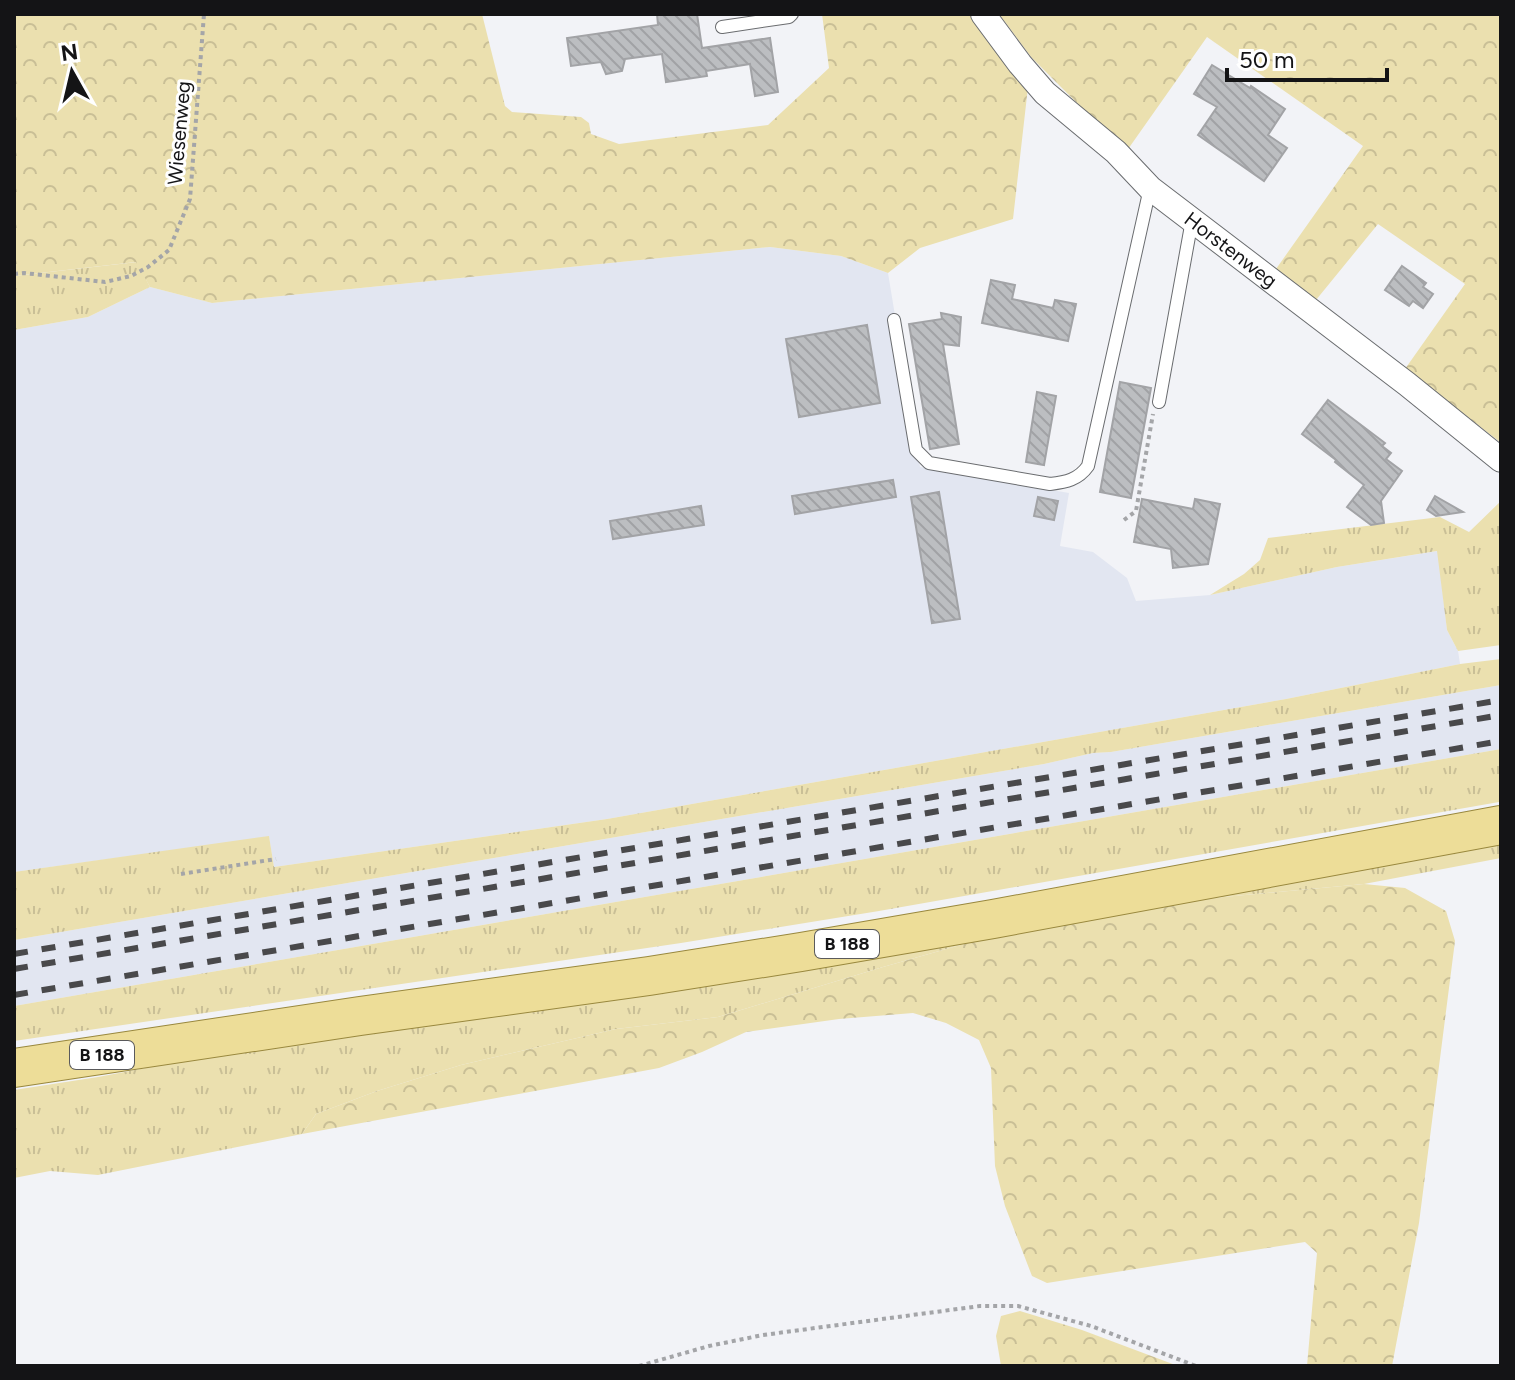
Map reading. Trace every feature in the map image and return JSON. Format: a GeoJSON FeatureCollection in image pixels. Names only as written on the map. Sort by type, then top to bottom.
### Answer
{"type":"FeatureCollection","features":[{"type":"Feature","properties":{"kind":"main road","name":"B 188"},"geometry":{"type":"LineString","coordinates":[[14,1068],[801,952],[1009,917],[1501,825]]}},
{"type":"Feature","properties":{"kind":"street","name":"Horstenweg"},"geometry":{"type":"LineString","coordinates":[[983,14],[1045,93],[1116,152],[1150,188],[1394,374],[1501,460]]}},
{"type":"Feature","properties":{"kind":"lane"},"geometry":{"type":"LineString","coordinates":[[722,27],[789,17],[792,14]]}},
{"type":"Feature","properties":{"kind":"lane"},"geometry":{"type":"LineString","coordinates":[[894,320],[916,450],[929,463],[1050,484],[1077,478],[1088,466],[1150,188]]}},
{"type":"Feature","properties":{"kind":"lane"},"geometry":{"type":"LineString","coordinates":[[1159,402],[1192,220]]}},
{"type":"Feature","properties":{"kind":"path","name":"Wiesenweg"},"geometry":{"type":"LineString","coordinates":[[14,274],[105,282],[131,276],[169,250],[190,199],[204,14]]}},
{"type":"Feature","properties":{"kind":"path"},"geometry":{"type":"LineString","coordinates":[[1124,520],[1136,511],[1154,409],[1159,402]]}},
{"type":"Feature","properties":{"kind":"path"},"geometry":{"type":"LineString","coordinates":[[181,874],[276,859]]}},
{"type":"Feature","properties":{"kind":"path"},"geometry":{"type":"LineString","coordinates":[[639,1366],[709,1346],[763,1335],[980,1306],[1018,1306],[1091,1326],[1196,1366]]}},
{"type":"Feature","properties":{"kind":"shaded area"},"geometry":{"type":"Polygon","coordinates":[[[770,247],[841,256],[888,273],[920,467],[1069,493],[1060,546],[1093,552],[1127,578],[1136,601],[1210,595],[1337,567],[1438,551],[1447,630],[1458,651],[1460,664],[1286,699],[607,819],[274,867],[269,837],[14,872],[14,330],[88,317],[150,287],[212,303],[770,247]]]}},
{"type":"Feature","properties":{"kind":"shaded area"},"geometry":{"type":"Polygon","coordinates":[[[1501,685],[1501,749],[14,1006],[14,940],[1501,685]]]}},
{"type":"Feature","properties":{"kind":"green space"},"geometry":{"type":"Polygon","coordinates":[[[14,14],[482,14],[505,106],[512,112],[581,117],[589,123],[591,134],[619,144],[768,125],[829,68],[822,14],[972,14],[1028,87],[1013,219],[920,248],[888,273],[841,256],[770,247],[212,303],[150,287],[136,262],[14,276],[14,14]]]}},
{"type":"Feature","properties":{"kind":"green space"},"geometry":{"type":"Polygon","coordinates":[[[999,14],[1501,14],[1500,442],[1405,369],[1465,284],[1378,224],[1316,300],[1276,269],[1363,146],[1207,37],[1126,152],[1031,57],[999,14]]]}},
{"type":"Feature","properties":{"kind":"green space"},"geometry":{"type":"Polygon","coordinates":[[[137,262],[150,287],[88,317],[14,330],[14,276],[137,262]]]}},
{"type":"Feature","properties":{"kind":"green space"},"geometry":{"type":"Polygon","coordinates":[[[1501,501],[1501,645],[1458,651],[1447,630],[1437,551],[1337,567],[1210,595],[1260,560],[1268,538],[1440,517],[1469,532],[1501,501]]]}},
{"type":"Feature","properties":{"kind":"green space"},"geometry":{"type":"Polygon","coordinates":[[[1501,659],[1501,685],[14,940],[14,872],[269,836],[274,867],[607,819],[1501,659]]]}},
{"type":"Feature","properties":{"kind":"green space"},"geometry":{"type":"Polygon","coordinates":[[[1501,749],[1501,802],[681,943],[14,1041],[14,1006],[1501,749]]]}},
{"type":"Feature","properties":{"kind":"green space"},"geometry":{"type":"Polygon","coordinates":[[[1501,839],[1501,858],[1364,884],[1137,905],[1501,839]]]}},
{"type":"Feature","properties":{"kind":"green space"},"geometry":{"type":"Polygon","coordinates":[[[1364,884],[1405,888],[1446,911],[1455,941],[1419,1223],[1392,1366],[1307,1366],[1317,1253],[1305,1242],[1047,1283],[1032,1276],[1005,1206],[995,1166],[991,1068],[979,1040],[946,1023],[913,1013],[839,1019],[746,1032],[659,1068],[302,1134],[316,1114],[461,1065],[616,1029],[718,1017],[999,934],[1137,905],[1364,884]]]}},
{"type":"Feature","properties":{"kind":"green space"},"geometry":{"type":"Polygon","coordinates":[[[999,934],[718,1017],[616,1029],[461,1065],[316,1114],[302,1134],[98,1175],[50,1171],[14,1178],[14,1090],[287,1041],[999,934]]]}},
{"type":"Feature","properties":{"kind":"green space"},"geometry":{"type":"Polygon","coordinates":[[[1020,1311],[1082,1330],[1178,1366],[1001,1366],[996,1336],[1001,1316],[1020,1311]]]}},
{"type":"Feature","properties":{"kind":"building"},"geometry":{"type":"Polygon","coordinates":[[[657,14],[697,14],[702,48],[770,38],[778,92],[755,96],[750,64],[706,71],[707,76],[666,82],[662,54],[625,59],[622,71],[606,74],[601,62],[571,66],[567,38],[658,25],[657,14]]]}},
{"type":"Feature","properties":{"kind":"building"},"geometry":{"type":"Polygon","coordinates":[[[1212,65],[1285,109],[1268,135],[1287,148],[1264,181],[1198,135],[1217,107],[1194,94],[1212,65]]]}},
{"type":"Feature","properties":{"kind":"building"},"geometry":{"type":"Polygon","coordinates":[[[1402,266],[1426,283],[1423,287],[1433,294],[1423,308],[1413,301],[1409,306],[1385,290],[1402,266]]]}},
{"type":"Feature","properties":{"kind":"building"},"geometry":{"type":"Polygon","coordinates":[[[991,280],[1015,285],[1012,299],[1053,308],[1055,300],[1076,304],[1068,341],[982,323],[991,280]]]}},
{"type":"Feature","properties":{"kind":"building"},"geometry":{"type":"Polygon","coordinates":[[[941,313],[961,317],[959,346],[943,344],[959,444],[930,449],[909,324],[942,319],[941,313]]]}},
{"type":"Feature","properties":{"kind":"building"},"geometry":{"type":"Polygon","coordinates":[[[867,325],[880,403],[799,417],[786,339],[867,325]]]}},
{"type":"Feature","properties":{"kind":"building"},"geometry":{"type":"Polygon","coordinates":[[[1120,382],[1151,388],[1131,498],[1100,492],[1120,382]]]}},
{"type":"Feature","properties":{"kind":"building"},"geometry":{"type":"Polygon","coordinates":[[[1037,392],[1056,396],[1044,465],[1026,462],[1037,392]]]}},
{"type":"Feature","properties":{"kind":"building"},"geometry":{"type":"Polygon","coordinates":[[[1328,400],[1385,443],[1382,446],[1391,453],[1386,459],[1402,471],[1381,501],[1384,523],[1371,525],[1347,507],[1364,485],[1302,434],[1328,400]]]}},
{"type":"Feature","properties":{"kind":"building"},"geometry":{"type":"Polygon","coordinates":[[[893,480],[896,497],[795,514],[792,496],[893,480]]]}},
{"type":"Feature","properties":{"kind":"building"},"geometry":{"type":"Polygon","coordinates":[[[939,492],[960,619],[932,623],[911,497],[939,492]]]}},
{"type":"Feature","properties":{"kind":"building"},"geometry":{"type":"Polygon","coordinates":[[[1435,496],[1463,512],[1436,516],[1427,510],[1435,496]]]}},
{"type":"Feature","properties":{"kind":"building"},"geometry":{"type":"Polygon","coordinates":[[[1038,497],[1058,501],[1054,520],[1034,516],[1038,497]]]}},
{"type":"Feature","properties":{"kind":"building"},"geometry":{"type":"Polygon","coordinates":[[[1142,499],[1193,509],[1195,499],[1220,504],[1208,564],[1173,568],[1171,549],[1134,542],[1142,499]]]}},
{"type":"Feature","properties":{"kind":"building"},"geometry":{"type":"Polygon","coordinates":[[[701,506],[704,525],[613,539],[610,521],[701,506]]]}},
{"type":"Feature","properties":{"kind":"railway"},"geometry":{"type":"LineString","coordinates":[[14,954],[1501,700]]}},
{"type":"Feature","properties":{"kind":"railway"},"geometry":{"type":"LineString","coordinates":[[14,969],[1501,715]]}},
{"type":"Feature","properties":{"kind":"railway"},"geometry":{"type":"LineString","coordinates":[[14,995],[1501,741]]}}]}
